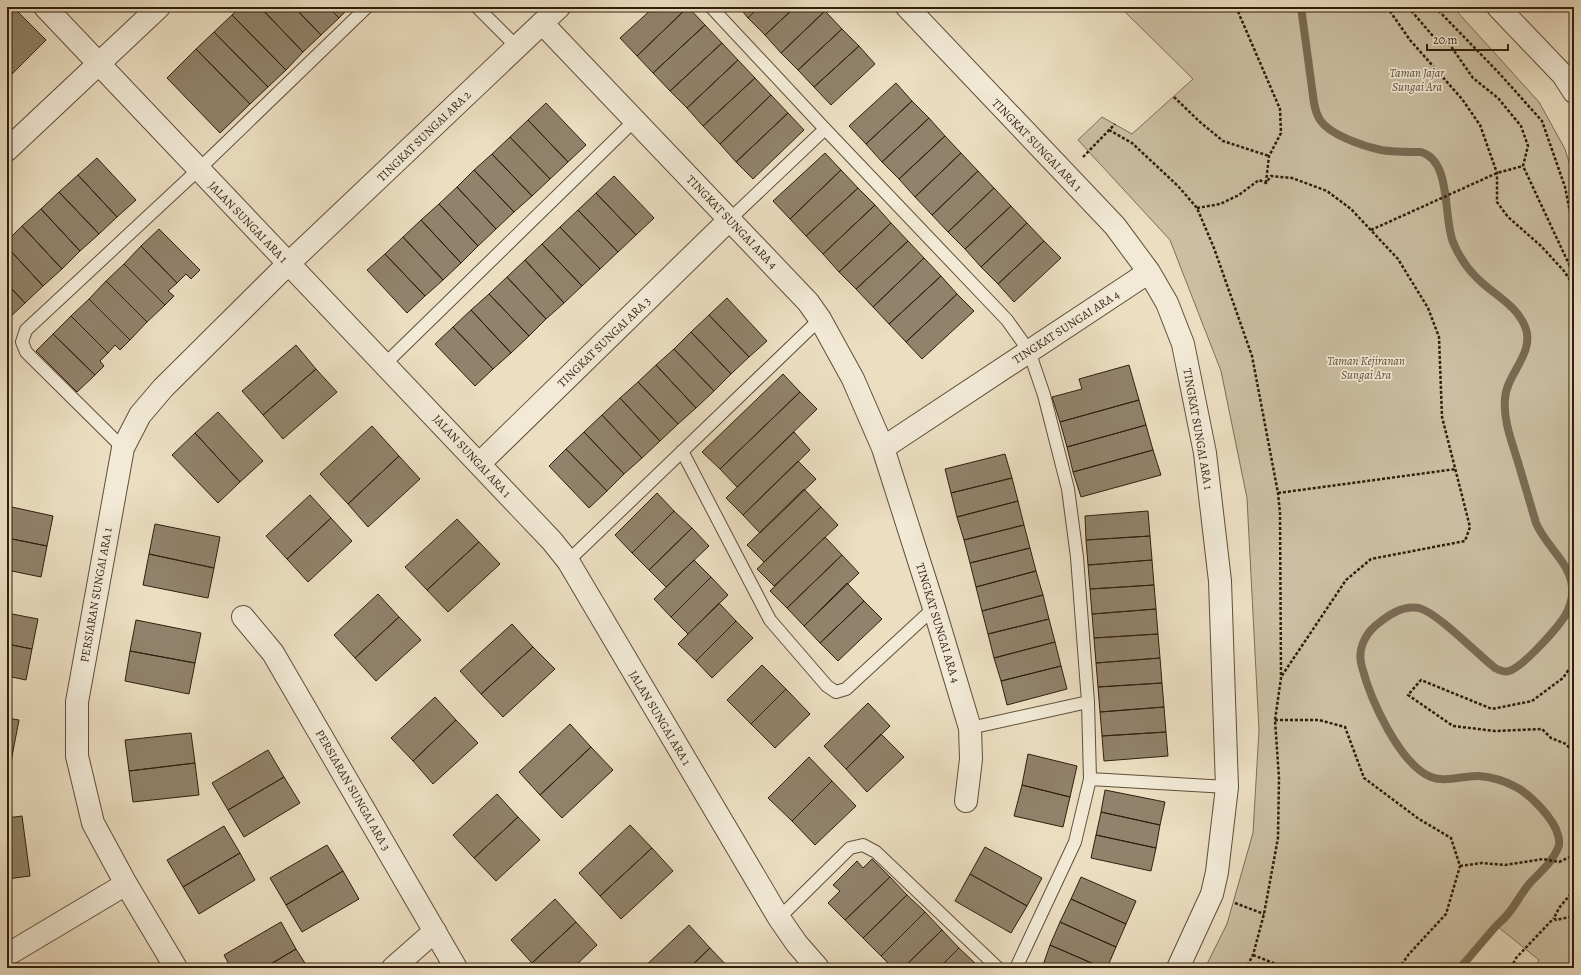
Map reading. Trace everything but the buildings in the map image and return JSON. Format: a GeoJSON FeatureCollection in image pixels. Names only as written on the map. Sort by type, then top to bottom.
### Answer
{"type":"FeatureCollection","features":[{"type":"Feature","properties":{"kind":"street","name":"JALAN SUNGAI ARA 1"},"geometry":{"type":"LineString","coordinates":[[45,7],[198,170],[385,364],[552,541],[568,561],[779,918],[797,944],[818,968]]}},
{"type":"Feature","properties":{"kind":"street"},"geometry":{"type":"LineString","coordinates":[[7,149],[159,7]]}},
{"type":"Feature","properties":{"kind":"street","name":"TINGKAT SUNGAI ARA 2"},"geometry":{"type":"LineString","coordinates":[[288,264],[559,7]]}},
{"type":"Feature","properties":{"kind":"street","name":"TINGKAT SUNGAI ARA 1"},"geometry":{"type":"LineString","coordinates":[[907,7],[1115,226],[1149,272],[1167,303],[1183,344],[1205,453],[1220,581],[1227,787],[1218,872],[1212,894],[1178,968]]}},
{"type":"Feature","properties":{"kind":"street"},"geometry":{"type":"LineString","coordinates":[[1498,7],[1570,81]]}},
{"type":"Feature","properties":{"kind":"street","name":"TINGKAT SUNGAI ARA 4"},"geometry":{"type":"LineString","coordinates":[[542,23],[808,302],[820,318],[853,379],[883,448],[934,608],[970,728],[971,759],[966,801]]}},
{"type":"Feature","properties":{"kind":"street","name":"TINGKAT SUNGAI ARA 3"},"geometry":{"type":"LineString","coordinates":[[479,464],[729,220]]}},
{"type":"Feature","properties":{"kind":"street","name":"PERSIARAN SUNGAI ARA 1"},"geometry":{"type":"LineString","coordinates":[[176,968],[126,884],[93,823],[77,756],[77,702],[123,448],[140,415],[163,388],[288,264]]}},
{"type":"Feature","properties":{"kind":"street","name":"TINGKAT SUNGAI ARA 4"},"geometry":{"type":"LineString","coordinates":[[883,448],[1149,272]]}},
{"type":"Feature","properties":{"kind":"street","name":"PERSIARAN SUNGAI ARA 3"},"geometry":{"type":"LineString","coordinates":[[243,617],[273,653],[456,968]]}},
{"type":"Feature","properties":{"kind":"street"},"geometry":{"type":"LineString","coordinates":[[7,953],[12,952],[126,884]]}},
{"type":"Feature","properties":{"kind":"street"},"geometry":{"type":"LineString","coordinates":[[393,968],[435,931]]}},
{"type":"Feature","properties":{"kind":"lane"},"geometry":{"type":"LineString","coordinates":[[123,448],[26,352],[22,342],[26,330],[198,170],[367,7]]}},
{"type":"Feature","properties":{"kind":"lane"},"geometry":{"type":"LineString","coordinates":[[478,7],[517,47]]}},
{"type":"Feature","properties":{"kind":"lane"},"geometry":{"type":"LineString","coordinates":[[711,7],[825,130],[1006,320],[1029,351],[1044,395],[1068,489],[1077,557],[1088,702],[1090,779],[1075,842],[1016,968]]}},
{"type":"Feature","properties":{"kind":"lane"},"geometry":{"type":"LineString","coordinates":[[385,364],[635,120]]}},
{"type":"Feature","properties":{"kind":"lane"},"geometry":{"type":"LineString","coordinates":[[729,220],[825,130]]}},
{"type":"Feature","properties":{"kind":"lane"},"geometry":{"type":"LineString","coordinates":[[568,561],[820,318]]}},
{"type":"Feature","properties":{"kind":"lane"},"geometry":{"type":"LineString","coordinates":[[682,451],[770,620],[827,686],[836,692],[846,689],[934,608]]}},
{"type":"Feature","properties":{"kind":"lane"},"geometry":{"type":"LineString","coordinates":[[970,728],[1088,702]]}},
{"type":"Feature","properties":{"kind":"lane"},"geometry":{"type":"LineString","coordinates":[[1090,779],[1227,787]]}},
{"type":"Feature","properties":{"kind":"lane"},"geometry":{"type":"LineString","coordinates":[[779,918],[850,848],[863,845],[876,852],[998,968]]}},
{"type":"Feature","properties":{"kind":"path"},"geometry":{"type":"LineString","coordinates":[[1236,7],[1280,109],[1281,133],[1269,156],[1266,183]]}},
{"type":"Feature","properties":{"kind":"path"},"geometry":{"type":"LineString","coordinates":[[1387,7],[1410,40],[1462,99],[1480,126],[1497,173],[1497,202],[1508,217],[1542,246],[1564,271],[1574,286]]}},
{"type":"Feature","properties":{"kind":"path"},"geometry":{"type":"LineString","coordinates":[[1408,7],[1432,35],[1450,45],[1473,78],[1498,98],[1521,126],[1528,146],[1523,166],[1574,275]]}},
{"type":"Feature","properties":{"kind":"path"},"geometry":{"type":"LineString","coordinates":[[1435,7],[1499,73],[1542,121],[1565,187],[1574,232]]}},
{"type":"Feature","properties":{"kind":"path"},"geometry":{"type":"LineString","coordinates":[[1174,97],[1200,122],[1223,141],[1269,156]]}},
{"type":"Feature","properties":{"kind":"path"},"geometry":{"type":"LineString","coordinates":[[1066,175],[1115,124]]}},
{"type":"Feature","properties":{"kind":"path"},"geometry":{"type":"LineString","coordinates":[[1109,130],[1132,143],[1178,186],[1197,208],[1214,248],[1252,356],[1278,493],[1280,513],[1281,678],[1275,720],[1279,778],[1278,838],[1264,914],[1253,955],[1246,968]]}},
{"type":"Feature","properties":{"kind":"path"},"geometry":{"type":"LineString","coordinates":[[1371,230],[1497,173],[1523,166]]}},
{"type":"Feature","properties":{"kind":"path"},"geometry":{"type":"LineString","coordinates":[[1266,183],[1271,176],[1292,178],[1328,191],[1351,209],[1398,259],[1428,308],[1439,338],[1442,417],[1470,527],[1465,541],[1371,559],[1346,580],[1281,678]]}},
{"type":"Feature","properties":{"kind":"path"},"geometry":{"type":"LineString","coordinates":[[1197,208],[1220,204],[1239,195],[1259,180],[1266,183]]}},
{"type":"Feature","properties":{"kind":"path"},"geometry":{"type":"LineString","coordinates":[[1574,371],[1572,378],[1572,466],[1574,473]]}},
{"type":"Feature","properties":{"kind":"path"},"geometry":{"type":"LineString","coordinates":[[1278,493],[1456,469]]}},
{"type":"Feature","properties":{"kind":"path"},"geometry":{"type":"LineString","coordinates":[[1574,662],[1563,678],[1532,701],[1492,708],[1421,680],[1408,695],[1453,726],[1495,732],[1542,729],[1551,738],[1566,744],[1574,753]]}},
{"type":"Feature","properties":{"kind":"path"},"geometry":{"type":"LineString","coordinates":[[1275,720],[1319,720],[1345,727],[1364,778],[1419,818],[1451,838],[1460,866],[1446,914],[1409,954],[1399,968]]}},
{"type":"Feature","properties":{"kind":"path"},"geometry":{"type":"LineString","coordinates":[[1460,866],[1482,863],[1505,865],[1543,859],[1559,862],[1574,855]]}},
{"type":"Feature","properties":{"kind":"path"},"geometry":{"type":"LineString","coordinates":[[1511,968],[1516,958],[1554,918],[1558,908],[1574,890]]}},
{"type":"Feature","properties":{"kind":"path"},"geometry":{"type":"LineString","coordinates":[[1212,894],[1264,914]]}},
{"type":"Feature","properties":{"kind":"path"},"geometry":{"type":"LineString","coordinates":[[1554,918],[1556,920],[1574,916]]}},
{"type":"Feature","properties":{"kind":"path"},"geometry":{"type":"LineString","coordinates":[[1253,955],[1286,968]]}},
{"type":"Feature","properties":{"kind":"green space","name":"Taman Kejiranan Sungai Ara"},"geometry":{"type":"Polygon","coordinates":[[[1120,7],[1453,7],[1539,102],[1565,149],[1574,179],[1574,968],[1534,968],[1539,960],[1497,926],[1460,968],[1205,968],[1227,924],[1253,833],[1259,730],[1247,498],[1221,371],[1170,240],[1078,140],[1102,117],[1132,134],[1193,79],[1120,7]]]}},
{"type":"Feature","properties":{"kind":"waterway"},"geometry":{"type":"LineString","coordinates":[[1301,7],[1314,103],[1320,120],[1339,135],[1365,146],[1386,151],[1421,152],[1431,157],[1438,166],[1442,178],[1450,231],[1453,242],[1460,256],[1469,269],[1482,283],[1511,306],[1517,313],[1526,329],[1526,347],[1507,390],[1505,399],[1505,415],[1536,523],[1545,539],[1567,570],[1572,586],[1572,595],[1569,607],[1559,624],[1533,653],[1515,668],[1507,672],[1495,668],[1447,625],[1427,611],[1419,608],[1407,608],[1390,615],[1371,630],[1362,644],[1360,655],[1362,667],[1379,712],[1397,745],[1419,770],[1437,779],[1479,776],[1494,778],[1512,785],[1535,801],[1552,822],[1558,835],[1559,845],[1546,867],[1530,883],[1506,916],[1460,968]]}},
{"type":"Feature","properties":{"kind":"park label","name":"Taman Jajar Sungai Ara"},"geometry":{"type":"Point","coordinates":[1417,80]}}]}
